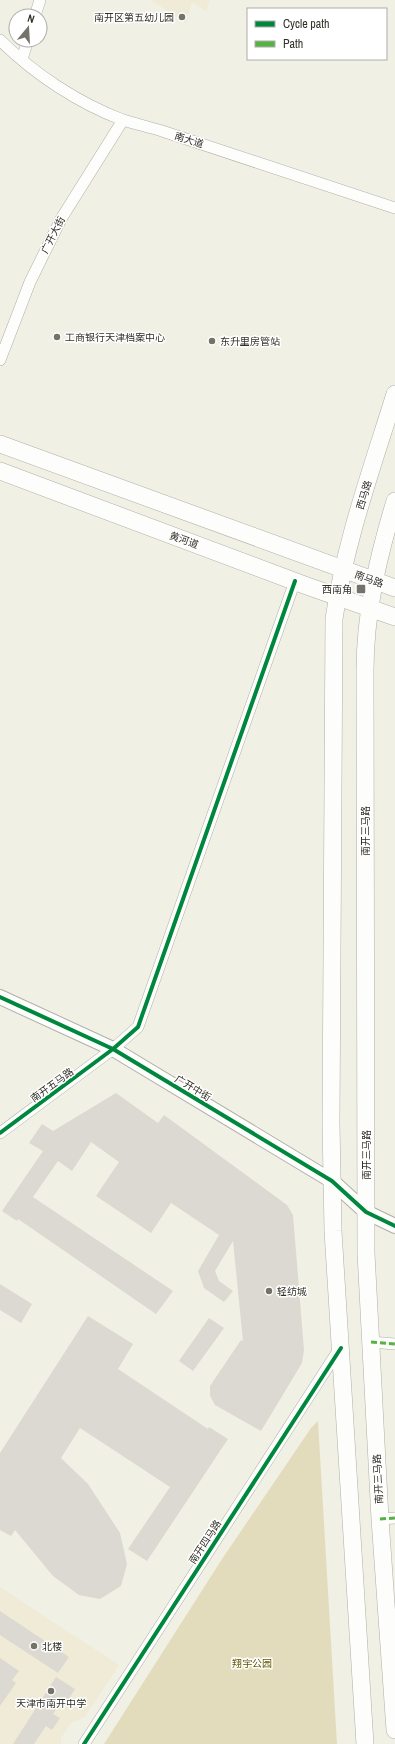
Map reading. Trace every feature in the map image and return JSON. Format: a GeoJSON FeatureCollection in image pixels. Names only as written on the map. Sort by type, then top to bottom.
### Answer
{"type":"FeatureCollection","features":[{"type":"Feature","properties":{"kind":"main road","name":"西马路"},"geometry":{"type":"LineString","coordinates":[[338,596],[352,534],[395,394]]}},
{"type":"Feature","properties":{"kind":"main road"},"geometry":{"type":"LineString","coordinates":[[0,444],[344,569]]}},
{"type":"Feature","properties":{"kind":"main road","name":"黄河道"},"geometry":{"type":"LineString","coordinates":[[0,471],[369,608]]}},
{"type":"Feature","properties":{"kind":"main road"},"geometry":{"type":"LineString","coordinates":[[374,580],[395,501]]}},
{"type":"Feature","properties":{"kind":"main road","name":"南马路"},"geometry":{"type":"LineString","coordinates":[[344,569],[395,588]]}},
{"type":"Feature","properties":{"kind":"main road","name":"南开三马路"},"geometry":{"type":"LineString","coordinates":[[374,580],[367,625],[365,671],[366,1253],[371,1342],[388,1518],[395,1730]]}},
{"type":"Feature","properties":{"kind":"main road"},"geometry":{"type":"LineString","coordinates":[[338,596],[334,619],[331,1107],[333,1231],[365,1744]]}},
{"type":"Feature","properties":{"kind":"main road"},"geometry":{"type":"LineString","coordinates":[[369,608],[395,617]]}},
{"type":"Feature","properties":{"kind":"street","name":"南大道"},"geometry":{"type":"LineString","coordinates":[[0,40],[22,60],[53,84],[123,120],[162,131],[395,208]]}},
{"type":"Feature","properties":{"kind":"street"},"geometry":{"type":"LineString","coordinates":[[22,60],[26,48]]}},
{"type":"Feature","properties":{"kind":"street","name":"广开大街"},"geometry":{"type":"LineString","coordinates":[[0,360],[30,282],[61,219],[123,120]]}},
{"type":"Feature","properties":{"kind":"street","name":"南开五马路"},"geometry":{"type":"LineString","coordinates":[[0,1133],[113,1050],[138,1027],[295,581]]}},
{"type":"Feature","properties":{"kind":"street","name":"广开中街"},"geometry":{"type":"LineString","coordinates":[[0,997],[113,1050],[332,1181],[366,1212],[395,1226]]}},
{"type":"Feature","properties":{"kind":"street"},"geometry":{"type":"LineString","coordinates":[[371,1342],[395,1344]]}},
{"type":"Feature","properties":{"kind":"street","name":"南开四马路"},"geometry":{"type":"LineString","coordinates":[[84,1744],[341,1348]]}},
{"type":"Feature","properties":{"kind":"shaded area","name":"南开区第五幼儿园"},"geometry":{"type":"Polygon","coordinates":[[[151,0],[210,0],[206,11],[192,2],[186,23],[151,0]]]}},
{"type":"Feature","properties":{"kind":"shaded area","name":"天津市南开中学"},"geometry":{"type":"Polygon","coordinates":[[[0,1587],[119,1665],[85,1717],[71,1723],[61,1738],[61,1744],[0,1744],[0,1587]]]}},
{"type":"Feature","properties":{"kind":"green space","name":"翔宇公园"},"geometry":{"type":"Polygon","coordinates":[[[318,1421],[337,1744],[104,1744],[222,1559],[311,1428],[318,1421]]]}},
{"type":"Feature","properties":{"kind":"building","name":"轻纺城"},"geometry":{"type":"Polygon","coordinates":[[[116,1093],[158,1123],[164,1115],[287,1205],[293,1215],[304,1350],[302,1363],[261,1431],[215,1405],[210,1396],[210,1386],[241,1340],[243,1341],[233,1241],[215,1271],[219,1281],[233,1291],[224,1302],[204,1288],[198,1271],[219,1235],[171,1203],[151,1233],[96,1196],[119,1162],[91,1142],[72,1171],[58,1161],[33,1197],[173,1291],[156,1314],[18,1219],[17,1221],[2,1211],[43,1151],[29,1143],[42,1124],[53,1131],[116,1093]]]}},
{"type":"Feature","properties":{"kind":"building"},"geometry":{"type":"Polygon","coordinates":[[[0,1284],[32,1304],[21,1323],[0,1310],[0,1284]]]}},
{"type":"Feature","properties":{"kind":"building"},"geometry":{"type":"Polygon","coordinates":[[[88,1316],[133,1344],[118,1369],[208,1429],[209,1427],[228,1439],[147,1561],[128,1549],[170,1487],[80,1428],[61,1458],[88,1484],[120,1533],[127,1564],[121,1586],[100,1599],[79,1595],[53,1576],[15,1530],[11,1536],[0,1530],[0,1453],[88,1316]]]}},
{"type":"Feature","properties":{"kind":"building"},"geometry":{"type":"Polygon","coordinates":[[[209,1318],[224,1328],[193,1371],[179,1361],[209,1318]]]}},
{"type":"Feature","properties":{"kind":"building","name":"北楼"},"geometry":{"type":"Polygon","coordinates":[[[0,1611],[69,1657],[58,1673],[0,1635],[0,1611]]]}},
{"type":"Feature","properties":{"kind":"building"},"geometry":{"type":"Polygon","coordinates":[[[0,1658],[19,1671],[12,1680],[16,1683],[0,1706],[0,1658]]]}},
{"type":"Feature","properties":{"kind":"building"},"geometry":{"type":"Polygon","coordinates":[[[56,1677],[75,1689],[68,1700],[64,1697],[53,1714],[60,1718],[52,1730],[46,1726],[34,1744],[13,1744],[56,1677]]]}},
{"type":"Feature","properties":{"kind":"marked path"},"geometry":{"type":"LineString","coordinates":[[371,1342],[395,1344]]}},
{"type":"Feature","properties":{"kind":"marked path"},"geometry":{"type":"LineString","coordinates":[[380,1519],[395,1518]]}},
{"type":"Feature","properties":{"kind":"cycle path"},"geometry":{"type":"LineString","coordinates":[[0,1133],[113,1049],[138,1027],[295,581]]}},
{"type":"Feature","properties":{"kind":"cycle path"},"geometry":{"type":"LineString","coordinates":[[0,997],[113,1049],[332,1181],[366,1212],[395,1226]]}},
{"type":"Feature","properties":{"kind":"cycle path"},"geometry":{"type":"LineString","coordinates":[[84,1744],[341,1348]]}},
{"type":"Feature","properties":{"kind":"place","name":"南开区第五幼儿园"},"geometry":{"type":"Point","coordinates":[182,17]}},
{"type":"Feature","properties":{"kind":"place","name":"工商银行天津档案中心"},"geometry":{"type":"Point","coordinates":[57,337]}},
{"type":"Feature","properties":{"kind":"place","name":"东升里房管站"},"geometry":{"type":"Point","coordinates":[212,341]}},
{"type":"Feature","properties":{"kind":"place","name":"西南角"},"geometry":{"type":"Point","coordinates":[361,589]}},
{"type":"Feature","properties":{"kind":"place","name":"轻纺城"},"geometry":{"type":"Point","coordinates":[269,1291]}},
{"type":"Feature","properties":{"kind":"place","name":"北楼"},"geometry":{"type":"Point","coordinates":[34,1646]}},
{"type":"Feature","properties":{"kind":"place","name":"天津市南开中学"},"geometry":{"type":"Point","coordinates":[51,1691]}}]}
